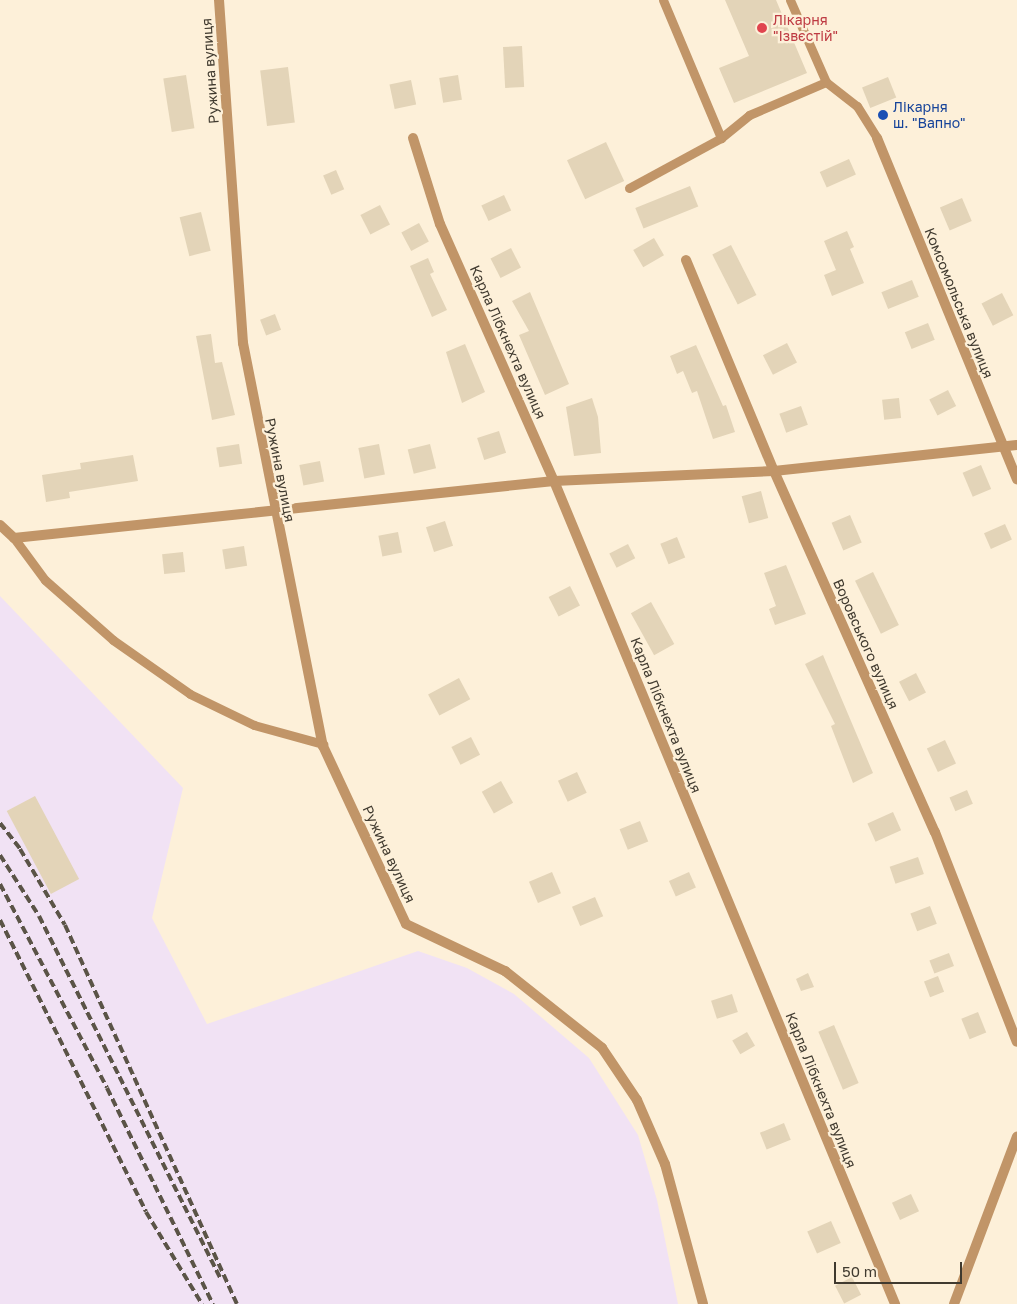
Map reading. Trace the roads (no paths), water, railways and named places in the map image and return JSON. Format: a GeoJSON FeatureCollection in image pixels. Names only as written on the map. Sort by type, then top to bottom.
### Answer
{"type":"FeatureCollection","features":[{"type":"Feature","properties":{"kind":"street","name":"Ружина вулиця"},"geometry":{"type":"LineString","coordinates":[[219,0],[243,343],[274,511],[323,744],[406,924],[505,971],[602,1048],[637,1100],[665,1164],[703,1304]]}},
{"type":"Feature","properties":{"kind":"street","name":"Карла Лібкнехта вулиця"},"geometry":{"type":"LineString","coordinates":[[413,138],[440,224],[554,481],[895,1304]]}},
{"type":"Feature","properties":{"kind":"street","name":"Комсомольська вулиця"},"geometry":{"type":"LineString","coordinates":[[876,138],[1017,479]]}},
{"type":"Feature","properties":{"kind":"street","name":"Воровського вулиця"},"geometry":{"type":"LineString","coordinates":[[686,260],[774,471],[935,832],[1017,1042]]}},
{"type":"Feature","properties":{"kind":"street"},"geometry":{"type":"LineString","coordinates":[[0,525],[14,538],[554,481],[774,471],[1017,445]]}},
{"type":"Feature","properties":{"kind":"street"},"geometry":{"type":"LineString","coordinates":[[954,1304],[1017,1136]]}},
{"type":"Feature","properties":{"kind":"lane"},"geometry":{"type":"LineString","coordinates":[[663,0],[721,138]]}},
{"type":"Feature","properties":{"kind":"lane"},"geometry":{"type":"LineString","coordinates":[[790,0],[826,82],[857,106],[876,138]]}},
{"type":"Feature","properties":{"kind":"lane"},"geometry":{"type":"LineString","coordinates":[[629,188],[721,138],[749,115],[826,82]]}},
{"type":"Feature","properties":{"kind":"lane"},"geometry":{"type":"LineString","coordinates":[[14,538],[45,580],[114,640],[190,694],[254,725],[323,744]]}},
{"type":"Feature","properties":{"kind":"railway"},"geometry":{"type":"LineString","coordinates":[[0,823],[20,849],[65,925],[237,1304]]}},
{"type":"Feature","properties":{"kind":"railway"},"geometry":{"type":"LineString","coordinates":[[0,855],[39,916],[220,1277]]}},
{"type":"Feature","properties":{"kind":"railway"},"geometry":{"type":"LineString","coordinates":[[0,884],[107,1088],[213,1304]]}},
{"type":"Feature","properties":{"kind":"railway"},"geometry":{"type":"LineString","coordinates":[[0,920],[146,1212],[202,1304]]}},
{"type":"Feature","properties":{"kind":"place","name":"Лікарня \"Ізвєстій\""},"geometry":{"type":"Point","coordinates":[762,28]}},
{"type":"Feature","properties":{"kind":"place","name":"Лікарня ш. \"Вапно\""},"geometry":{"type":"Point","coordinates":[883,115]}}]}
